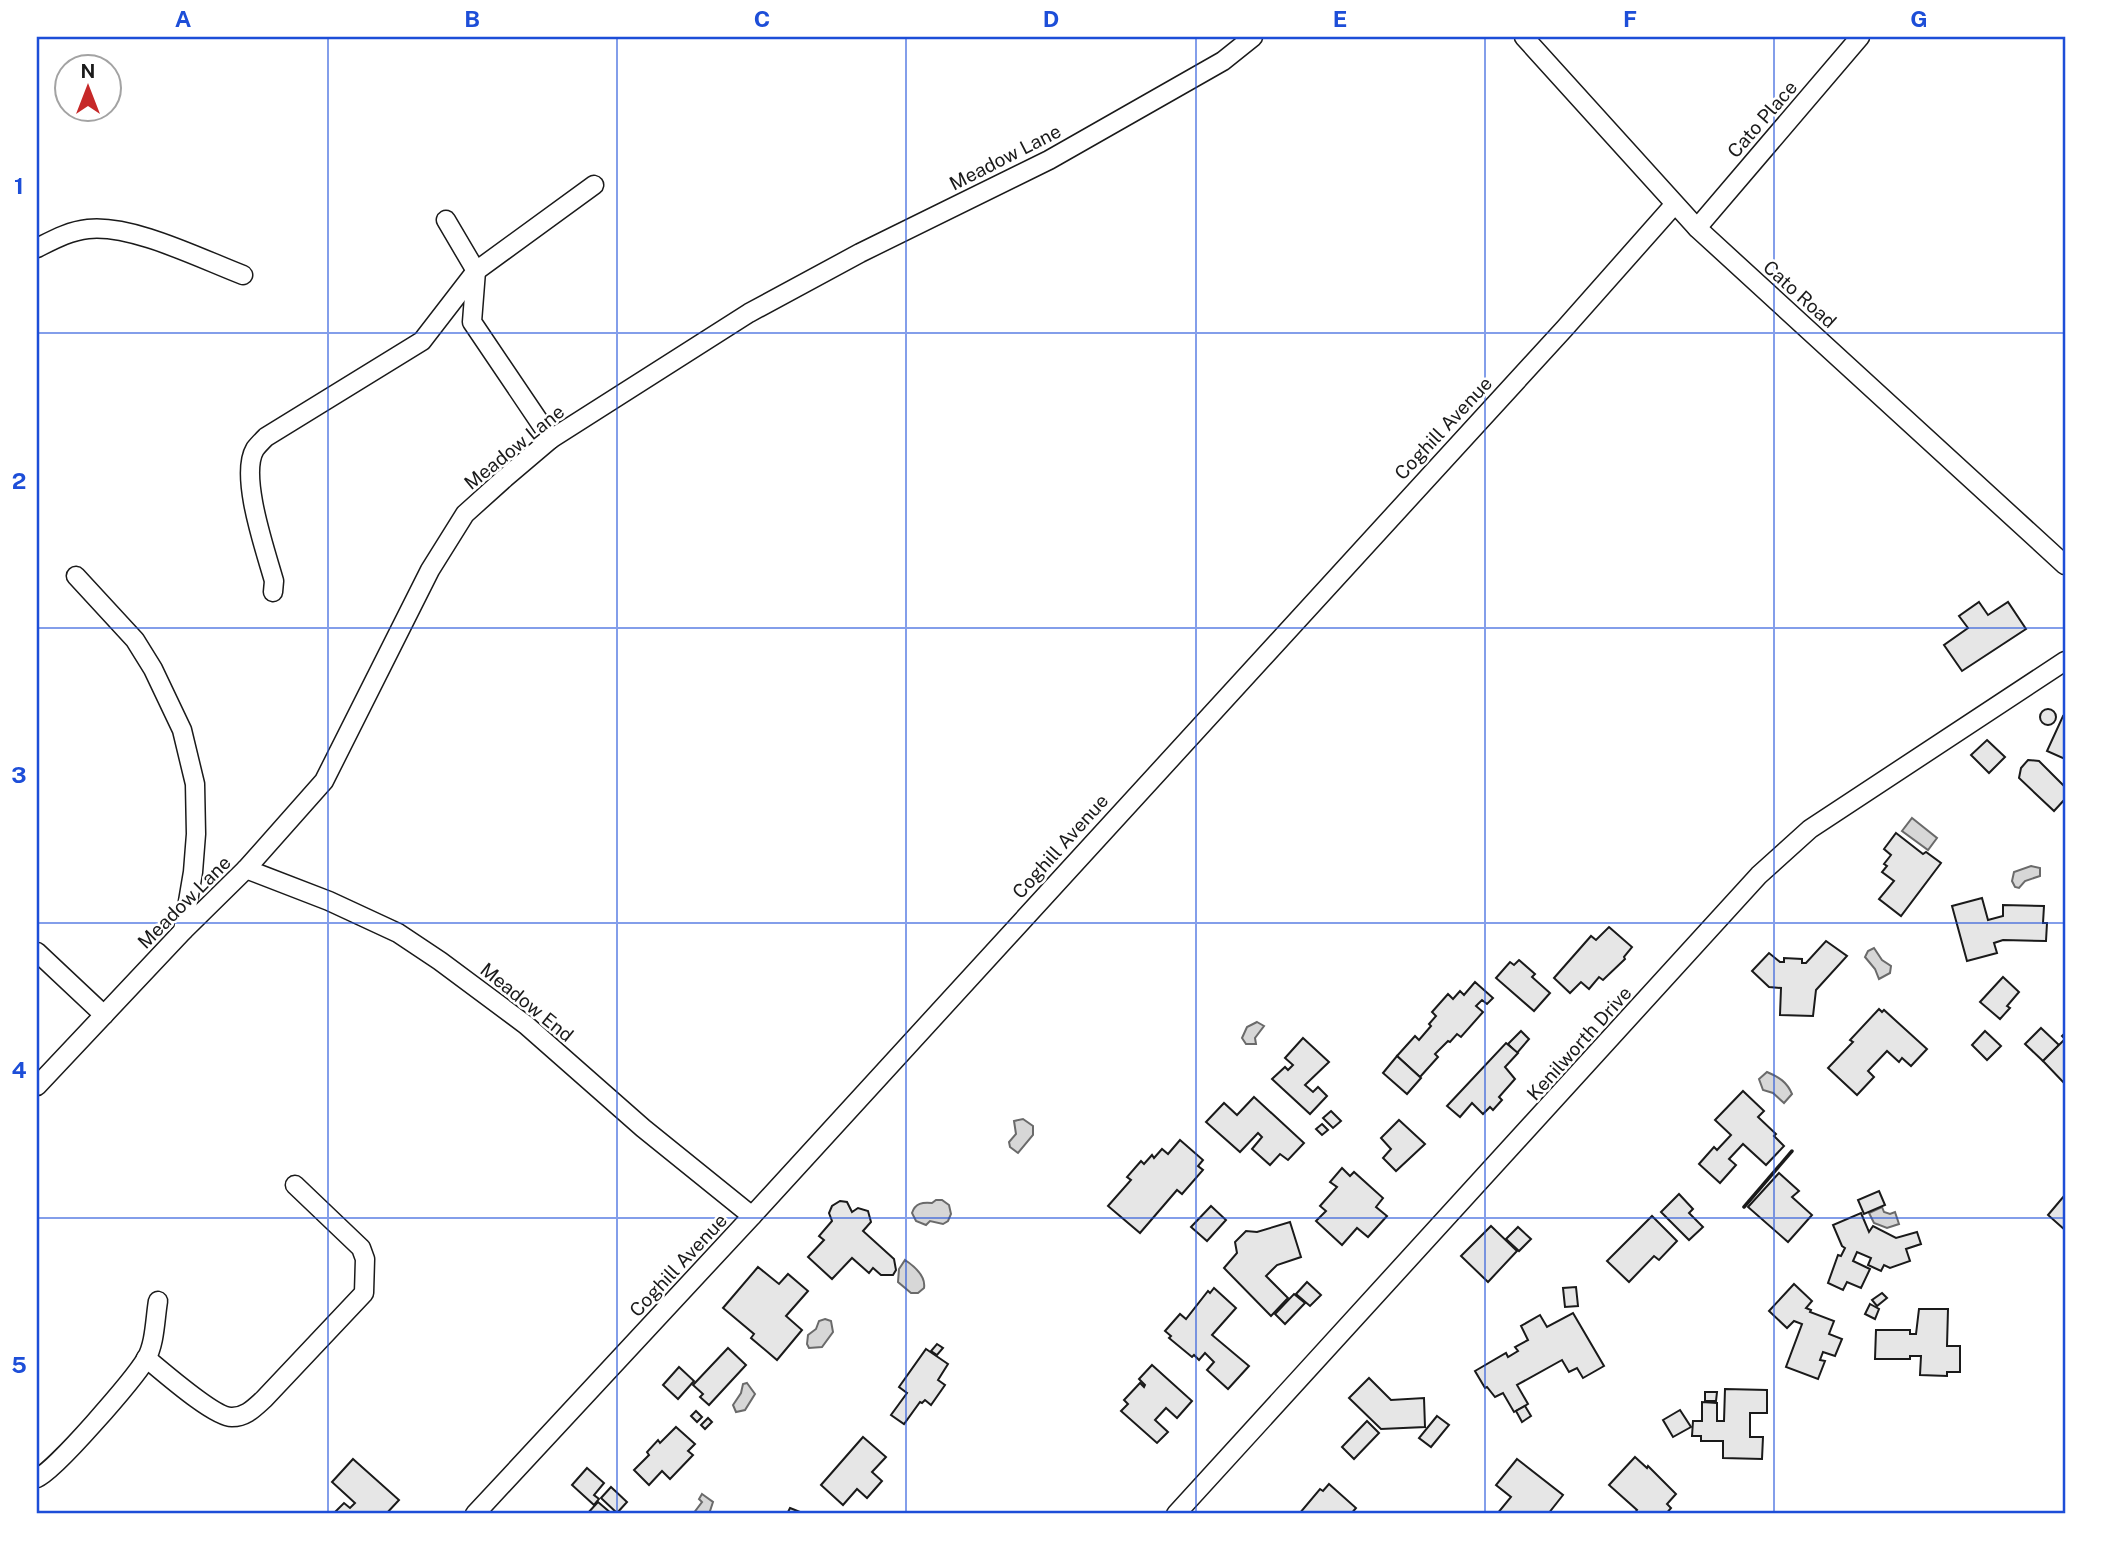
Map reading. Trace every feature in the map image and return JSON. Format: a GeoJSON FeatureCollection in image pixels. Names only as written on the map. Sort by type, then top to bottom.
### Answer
{"type":"FeatureCollection","features":[{"type":"Feature","properties":{"kind":"street","name":"Meadow Lane"},"geometry":{"type":"LineString","coordinates":[[37,1086],[183,931],[246,869],[324,781],[430,570],[465,514],[551,439],[749,313],[860,253],[1049,160],[1223,61],[1253,37]]}},
{"type":"Feature","properties":{"kind":"street","name":"Cato Road"},"geometry":{"type":"LineString","coordinates":[[1524,37],[1696,228],[2065,565]]}},
{"type":"Feature","properties":{"kind":"street","name":"Cato Place"},"geometry":{"type":"LineString","coordinates":[[1696,228],[1860,37]]}},
{"type":"Feature","properties":{"kind":"street"},"geometry":{"type":"LineString","coordinates":[[273,592],[274,582],[252,503],[251,466],[254,451],[266,437],[422,341],[476,271],[594,185]]}},
{"type":"Feature","properties":{"kind":"street","name":"Coghill Avenue"},"geometry":{"type":"LineString","coordinates":[[475,1514],[752,1216],[1565,328],[1674,205]]}},
{"type":"Feature","properties":{"kind":"street"},"geometry":{"type":"LineString","coordinates":[[446,220],[476,271],[472,322],[551,439]]}},
{"type":"Feature","properties":{"kind":"street"},"geometry":{"type":"LineString","coordinates":[[37,248],[63,235],[88,229],[118,229],[243,275]]}},
{"type":"Feature","properties":{"kind":"street"},"geometry":{"type":"LineString","coordinates":[[76,576],[135,640],[153,669],[182,730],[195,784],[196,835],[183,931]]}},
{"type":"Feature","properties":{"kind":"street","name":"Kenilworth Drive"},"geometry":{"type":"LineString","coordinates":[[1176,1514],[1759,875],[1784,851],[1810,829],[2065,661]]}},
{"type":"Feature","properties":{"kind":"street","name":"Meadow End"},"geometry":{"type":"LineString","coordinates":[[246,869],[329,901],[398,933],[419,947],[526,1025],[643,1128],[752,1216]]}},
{"type":"Feature","properties":{"kind":"street"},"geometry":{"type":"LineString","coordinates":[[37,952],[104,1015]]}},
{"type":"Feature","properties":{"kind":"street"},"geometry":{"type":"LineString","coordinates":[[146,1358],[214,1411],[229,1418],[247,1415],[364,1293],[365,1259],[361,1248],[295,1185]]}},
{"type":"Feature","properties":{"kind":"street"},"geometry":{"type":"LineString","coordinates":[[37,1478],[61,1458],[146,1358],[158,1301]]}},
{"type":"Feature","properties":{"kind":"shaded area"},"geometry":{"type":"Polygon","coordinates":[[[1912,818],[1937,838],[1928,850],[1902,831],[1912,818]]]}},
{"type":"Feature","properties":{"kind":"shaded area"},"geometry":{"type":"Polygon","coordinates":[[[2031,866],[2040,868],[2040,876],[2025,881],[2019,888],[2015,887],[2012,881],[2014,872],[2031,866]]]}},
{"type":"Feature","properties":{"kind":"shaded area"},"geometry":{"type":"Polygon","coordinates":[[[1874,948],[1882,960],[1891,966],[1890,973],[1879,979],[1865,957],[1868,951],[1874,948]]]}},
{"type":"Feature","properties":{"kind":"shaded area"},"geometry":{"type":"Polygon","coordinates":[[[1257,1022],[1264,1026],[1255,1038],[1256,1044],[1246,1044],[1242,1038],[1247,1027],[1257,1022]]]}},
{"type":"Feature","properties":{"kind":"shaded area"},"geometry":{"type":"Polygon","coordinates":[[[1767,1072],[1788,1086],[1792,1094],[1784,1103],[1773,1093],[1763,1090],[1759,1079],[1767,1072]]]}},
{"type":"Feature","properties":{"kind":"shaded area"},"geometry":{"type":"Polygon","coordinates":[[[1023,1119],[1033,1126],[1033,1135],[1018,1153],[1010,1147],[1009,1142],[1016,1134],[1014,1121],[1023,1119]]]}},
{"type":"Feature","properties":{"kind":"shaded area"},"geometry":{"type":"Polygon","coordinates":[[[942,1200],[949,1205],[951,1214],[948,1221],[943,1224],[930,1221],[926,1225],[916,1221],[912,1213],[915,1207],[942,1200]]]}},
{"type":"Feature","properties":{"kind":"shaded area"},"geometry":{"type":"Polygon","coordinates":[[[1882,1207],[1884,1212],[1895,1212],[1899,1224],[1887,1228],[1874,1223],[1869,1213],[1882,1207]]]}},
{"type":"Feature","properties":{"kind":"shaded area"},"geometry":{"type":"Polygon","coordinates":[[[905,1260],[923,1279],[924,1288],[918,1293],[911,1293],[898,1282],[899,1269],[905,1260]]]}},
{"type":"Feature","properties":{"kind":"shaded area"},"geometry":{"type":"Polygon","coordinates":[[[819,1321],[831,1321],[833,1332],[822,1347],[809,1348],[808,1335],[816,1329],[819,1321]]]}},
{"type":"Feature","properties":{"kind":"shaded area"},"geometry":{"type":"Polygon","coordinates":[[[747,1383],[755,1394],[745,1410],[736,1412],[733,1405],[743,1384],[747,1383]]]}},
{"type":"Feature","properties":{"kind":"shaded area"},"geometry":{"type":"Polygon","coordinates":[[[702,1494],[713,1502],[709,1514],[693,1514],[702,1502],[699,1499],[702,1494]]]}},
{"type":"Feature","properties":{"kind":"building"},"geometry":{"type":"Polygon","coordinates":[[[1979,602],[1988,615],[2008,602],[2026,629],[1962,671],[1944,645],[1968,628],[1959,616],[1979,602]]]}},
{"type":"Feature","properties":{"kind":"building"},"geometry":{"type":"Polygon","coordinates":[[[2048,709],[2056,717],[2048,725],[2040,717],[2048,709]]]}},
{"type":"Feature","properties":{"kind":"building"},"geometry":{"type":"Polygon","coordinates":[[[2063,716],[2065,717],[2065,759],[2047,751],[2063,716]]]}},
{"type":"Feature","properties":{"kind":"building"},"geometry":{"type":"Polygon","coordinates":[[[1987,740],[2005,757],[1989,773],[1971,755],[1987,740]]]}},
{"type":"Feature","properties":{"kind":"building"},"geometry":{"type":"Polygon","coordinates":[[[2028,760],[2039,761],[2065,787],[2065,799],[2054,811],[2019,778],[2021,768],[2028,760]]]}},
{"type":"Feature","properties":{"kind":"building"},"geometry":{"type":"Polygon","coordinates":[[[1896,833],[1923,854],[1926,852],[1941,863],[1901,916],[1879,899],[1894,881],[1882,872],[1891,855],[1884,849],[1896,833]]]}},
{"type":"Feature","properties":{"kind":"building"},"geometry":{"type":"Polygon","coordinates":[[[1982,898],[1988,920],[2003,916],[2003,905],[2044,906],[2046,941],[2003,940],[1994,943],[1997,953],[1967,961],[1952,906],[1982,898]]]}},
{"type":"Feature","properties":{"kind":"building"},"geometry":{"type":"Polygon","coordinates":[[[1609,927],[1632,947],[1625,959],[1603,980],[1599,977],[1589,989],[1581,982],[1570,993],[1554,978],[1591,936],[1596,940],[1609,927]]]}},
{"type":"Feature","properties":{"kind":"building"},"geometry":{"type":"Polygon","coordinates":[[[1826,941],[1847,956],[1816,990],[1813,1016],[1780,1015],[1781,988],[1769,987],[1752,971],[1769,953],[1780,962],[1784,962],[1784,958],[1802,959],[1802,963],[1806,963],[1826,941]]]}},
{"type":"Feature","properties":{"kind":"building"},"geometry":{"type":"Polygon","coordinates":[[[1519,960],[1535,974],[1532,977],[1550,993],[1534,1011],[1496,978],[1510,962],[1514,965],[1519,960]]]}},
{"type":"Feature","properties":{"kind":"building"},"geometry":{"type":"Polygon","coordinates":[[[2003,977],[2019,992],[2000,1019],[1980,1002],[2003,977]]]}},
{"type":"Feature","properties":{"kind":"building"},"geometry":{"type":"Polygon","coordinates":[[[1475,982],[1493,998],[1487,1004],[1482,1000],[1476,1006],[1483,1012],[1461,1037],[1457,1034],[1435,1054],[1438,1057],[1420,1077],[1397,1056],[1415,1036],[1419,1040],[1431,1026],[1429,1024],[1436,1016],[1432,1012],[1448,994],[1453,999],[1460,991],[1464,995],[1475,982]]]}},
{"type":"Feature","properties":{"kind":"building"},"geometry":{"type":"Polygon","coordinates":[[[1879,1009],[1882,1012],[1884,1010],[1927,1049],[1911,1066],[1902,1058],[1899,1062],[1887,1051],[1868,1071],[1874,1077],[1857,1095],[1828,1068],[1879,1009]]]}},
{"type":"Feature","properties":{"kind":"building"},"geometry":{"type":"Polygon","coordinates":[[[2041,1028],[2059,1045],[2043,1061],[2025,1044],[2041,1028]]]}},
{"type":"Feature","properties":{"kind":"building"},"geometry":{"type":"Polygon","coordinates":[[[1521,1031],[1529,1039],[1517,1053],[1508,1044],[1521,1031]]]}},
{"type":"Feature","properties":{"kind":"building"},"geometry":{"type":"Polygon","coordinates":[[[1985,1031],[2001,1046],[1987,1060],[1972,1045],[1985,1031]]]}},
{"type":"Feature","properties":{"kind":"building"},"geometry":{"type":"Polygon","coordinates":[[[1303,1038],[1329,1062],[1305,1085],[1313,1092],[1318,1087],[1327,1096],[1310,1114],[1272,1079],[1285,1067],[1288,1070],[1293,1065],[1285,1058],[1303,1038]]]}},
{"type":"Feature","properties":{"kind":"building"},"geometry":{"type":"Polygon","coordinates":[[[2065,1039],[2065,1084],[2043,1061],[2065,1039]]]}},
{"type":"Feature","properties":{"kind":"building"},"geometry":{"type":"Polygon","coordinates":[[[1506,1043],[1518,1053],[1505,1067],[1515,1079],[1499,1097],[1502,1100],[1493,1110],[1490,1107],[1483,1114],[1472,1103],[1460,1117],[1447,1106],[1506,1043]]]}},
{"type":"Feature","properties":{"kind":"building"},"geometry":{"type":"Polygon","coordinates":[[[1397,1056],[1421,1078],[1407,1094],[1383,1073],[1397,1056]]]}},
{"type":"Feature","properties":{"kind":"building"},"geometry":{"type":"Polygon","coordinates":[[[1743,1091],[1764,1111],[1758,1117],[1784,1146],[1766,1165],[1743,1144],[1729,1159],[1736,1165],[1720,1183],[1699,1164],[1714,1147],[1717,1150],[1731,1135],[1715,1120],[1743,1091]]]}},
{"type":"Feature","properties":{"kind":"building"},"geometry":{"type":"Polygon","coordinates":[[[1254,1097],[1304,1143],[1288,1160],[1280,1154],[1270,1165],[1252,1149],[1262,1137],[1258,1133],[1240,1152],[1206,1122],[1224,1103],[1237,1115],[1254,1097]]]}},
{"type":"Feature","properties":{"kind":"building"},"geometry":{"type":"Polygon","coordinates":[[[1331,1111],[1341,1121],[1333,1128],[1323,1118],[1331,1111]]]}},
{"type":"Feature","properties":{"kind":"building"},"geometry":{"type":"Polygon","coordinates":[[[1399,1120],[1425,1144],[1396,1171],[1383,1158],[1391,1149],[1381,1138],[1399,1120]]]}},
{"type":"Feature","properties":{"kind":"building"},"geometry":{"type":"Polygon","coordinates":[[[1322,1124],[1328,1130],[1322,1135],[1316,1129],[1322,1124]]]}},
{"type":"Feature","properties":{"kind":"building"},"geometry":{"type":"Polygon","coordinates":[[[1180,1140],[1203,1160],[1198,1166],[1203,1170],[1182,1194],[1177,1190],[1140,1233],[1108,1206],[1131,1180],[1127,1177],[1141,1161],[1144,1164],[1162,1149],[1168,1154],[1180,1140]]]}},
{"type":"Feature","properties":{"kind":"building"},"geometry":{"type":"Polygon","coordinates":[[[1342,1168],[1350,1176],[1354,1172],[1383,1198],[1376,1207],[1387,1216],[1368,1237],[1357,1228],[1342,1245],[1316,1221],[1326,1211],[1320,1206],[1337,1187],[1330,1182],[1342,1168]]]}},
{"type":"Feature","properties":{"kind":"building"},"geometry":{"type":"Polygon","coordinates":[[[1779,1173],[1799,1191],[1792,1197],[1812,1215],[1788,1242],[1748,1207],[1779,1173]]]}},
{"type":"Feature","properties":{"kind":"building"},"geometry":{"type":"Polygon","coordinates":[[[1879,1191],[1885,1205],[1864,1214],[1858,1200],[1879,1191]]]}},
{"type":"Feature","properties":{"kind":"building"},"geometry":{"type":"Polygon","coordinates":[[[1679,1194],[1693,1209],[1689,1213],[1703,1227],[1689,1240],[1661,1212],[1679,1194]]]}},
{"type":"Feature","properties":{"kind":"building"},"geometry":{"type":"Polygon","coordinates":[[[2065,1197],[2065,1230],[2048,1215],[2065,1197]]]}},
{"type":"Feature","properties":{"kind":"building"},"geometry":{"type":"Polygon","coordinates":[[[840,1201],[847,1202],[852,1212],[858,1208],[868,1211],[871,1222],[863,1231],[894,1259],[896,1270],[893,1275],[881,1275],[873,1268],[869,1273],[852,1258],[832,1279],[808,1257],[824,1240],[819,1236],[832,1221],[829,1213],[832,1206],[840,1201]]]}},
{"type":"Feature","properties":{"kind":"building"},"geometry":{"type":"Polygon","coordinates":[[[1211,1206],[1226,1220],[1207,1241],[1191,1227],[1211,1206]]]}},
{"type":"Feature","properties":{"kind":"building"},"geometry":{"type":"Polygon","coordinates":[[[1861,1213],[1869,1232],[1873,1226],[1896,1238],[1917,1232],[1921,1244],[1906,1249],[1910,1261],[1890,1268],[1884,1265],[1881,1271],[1868,1265],[1871,1258],[1857,1252],[1853,1261],[1870,1269],[1861,1288],[1847,1282],[1843,1290],[1828,1283],[1838,1255],[1841,1256],[1845,1248],[1833,1225],[1861,1213]]]}},
{"type":"Feature","properties":{"kind":"building"},"geometry":{"type":"Polygon","coordinates":[[[1652,1216],[1677,1241],[1659,1260],[1654,1256],[1629,1282],[1607,1261],[1652,1216]]]}},
{"type":"Feature","properties":{"kind":"building"},"geometry":{"type":"Polygon","coordinates":[[[1290,1222],[1301,1257],[1277,1265],[1266,1276],[1288,1298],[1271,1316],[1224,1268],[1237,1253],[1235,1242],[1246,1231],[1257,1232],[1290,1222]]]}},
{"type":"Feature","properties":{"kind":"building"},"geometry":{"type":"Polygon","coordinates":[[[1491,1226],[1517,1251],[1488,1282],[1461,1256],[1491,1226]]]}},
{"type":"Feature","properties":{"kind":"building"},"geometry":{"type":"Polygon","coordinates":[[[1518,1227],[1531,1239],[1519,1251],[1506,1239],[1518,1227]]]}},
{"type":"Feature","properties":{"kind":"building"},"geometry":{"type":"Polygon","coordinates":[[[758,1267],[779,1284],[788,1274],[808,1291],[786,1316],[802,1330],[777,1360],[751,1338],[754,1334],[723,1308],[758,1267]]]}},
{"type":"Feature","properties":{"kind":"building"},"geometry":{"type":"Polygon","coordinates":[[[1307,1282],[1321,1295],[1310,1306],[1296,1294],[1307,1282]]]}},
{"type":"Feature","properties":{"kind":"building"},"geometry":{"type":"Polygon","coordinates":[[[1794,1284],[1812,1301],[1806,1308],[1834,1321],[1829,1334],[1842,1339],[1835,1356],[1823,1352],[1820,1360],[1825,1361],[1818,1379],[1786,1367],[1802,1324],[1794,1321],[1787,1328],[1769,1311],[1794,1284]]]}},
{"type":"Feature","properties":{"kind":"building"},"geometry":{"type":"Polygon","coordinates":[[[1576,1287],[1578,1306],[1565,1307],[1563,1288],[1576,1287]]]}},
{"type":"Feature","properties":{"kind":"building"},"geometry":{"type":"Polygon","coordinates":[[[1214,1288],[1236,1308],[1212,1335],[1249,1366],[1228,1389],[1207,1370],[1214,1362],[1205,1353],[1199,1360],[1194,1355],[1192,1357],[1169,1338],[1171,1336],[1165,1331],[1180,1314],[1186,1319],[1208,1291],[1210,1293],[1214,1288]]]}},
{"type":"Feature","properties":{"kind":"building"},"geometry":{"type":"Polygon","coordinates":[[[1882,1293],[1887,1298],[1877,1306],[1872,1300],[1882,1293]]]}},
{"type":"Feature","properties":{"kind":"building"},"geometry":{"type":"Polygon","coordinates":[[[1294,1294],[1305,1303],[1285,1324],[1275,1314],[1294,1294]]]}},
{"type":"Feature","properties":{"kind":"building"},"geometry":{"type":"Polygon","coordinates":[[[1870,1304],[1879,1309],[1875,1319],[1865,1314],[1870,1304]]]}},
{"type":"Feature","properties":{"kind":"building"},"geometry":{"type":"Polygon","coordinates":[[[1919,1309],[1948,1309],[1947,1346],[1960,1346],[1960,1372],[1947,1372],[1947,1376],[1920,1375],[1921,1356],[1910,1356],[1910,1359],[1875,1359],[1876,1330],[1910,1330],[1910,1334],[1916,1334],[1919,1309]]]}},
{"type":"Feature","properties":{"kind":"building"},"geometry":{"type":"Polygon","coordinates":[[[1573,1313],[1604,1366],[1583,1378],[1577,1368],[1569,1372],[1562,1360],[1517,1385],[1528,1404],[1514,1412],[1503,1393],[1495,1397],[1485,1388],[1475,1371],[1506,1353],[1508,1357],[1518,1351],[1515,1347],[1528,1340],[1521,1326],[1540,1315],[1547,1327],[1573,1313]]]}},
{"type":"Feature","properties":{"kind":"building"},"geometry":{"type":"Polygon","coordinates":[[[937,1344],[943,1348],[937,1355],[931,1351],[937,1344]]]}},
{"type":"Feature","properties":{"kind":"building"},"geometry":{"type":"Polygon","coordinates":[[[728,1348],[746,1365],[709,1405],[700,1397],[703,1394],[693,1385],[728,1348]]]}},
{"type":"Feature","properties":{"kind":"building"},"geometry":{"type":"Polygon","coordinates":[[[926,1349],[948,1364],[938,1380],[945,1385],[931,1405],[925,1400],[920,1402],[904,1424],[891,1415],[907,1393],[899,1387],[926,1349]]]}},
{"type":"Feature","properties":{"kind":"building"},"geometry":{"type":"Polygon","coordinates":[[[1152,1365],[1192,1401],[1177,1418],[1166,1408],[1155,1420],[1168,1432],[1157,1443],[1121,1411],[1128,1404],[1124,1400],[1140,1383],[1144,1387],[1139,1379],[1152,1365]]]}},
{"type":"Feature","properties":{"kind":"building"},"geometry":{"type":"Polygon","coordinates":[[[679,1367],[694,1381],[678,1399],[663,1385],[679,1367]]]}},
{"type":"Feature","properties":{"kind":"building"},"geometry":{"type":"Polygon","coordinates":[[[1369,1378],[1391,1400],[1424,1398],[1425,1427],[1381,1429],[1349,1398],[1369,1378]]]}},
{"type":"Feature","properties":{"kind":"building"},"geometry":{"type":"Polygon","coordinates":[[[1725,1389],[1767,1390],[1767,1413],[1750,1413],[1750,1437],[1763,1437],[1762,1459],[1723,1458],[1723,1441],[1701,1441],[1701,1436],[1692,1436],[1693,1421],[1702,1421],[1702,1402],[1717,1403],[1717,1421],[1724,1421],[1725,1389]]]}},
{"type":"Feature","properties":{"kind":"building"},"geometry":{"type":"Polygon","coordinates":[[[1705,1392],[1717,1392],[1716,1401],[1705,1401],[1705,1392]]]}},
{"type":"Feature","properties":{"kind":"building"},"geometry":{"type":"Polygon","coordinates":[[[1525,1406],[1531,1416],[1522,1422],[1516,1411],[1525,1406]]]}},
{"type":"Feature","properties":{"kind":"building"},"geometry":{"type":"Polygon","coordinates":[[[1680,1410],[1691,1427],[1673,1437],[1663,1420],[1680,1410]]]}},
{"type":"Feature","properties":{"kind":"building"},"geometry":{"type":"Polygon","coordinates":[[[696,1411],[702,1417],[697,1422],[691,1416],[696,1411]]]}},
{"type":"Feature","properties":{"kind":"building"},"geometry":{"type":"Polygon","coordinates":[[[1437,1416],[1449,1425],[1431,1447],[1419,1438],[1437,1416]]]}},
{"type":"Feature","properties":{"kind":"building"},"geometry":{"type":"Polygon","coordinates":[[[708,1418],[712,1422],[705,1429],[701,1425],[708,1418]]]}},
{"type":"Feature","properties":{"kind":"building"},"geometry":{"type":"Polygon","coordinates":[[[1367,1421],[1379,1433],[1354,1459],[1342,1447],[1367,1421]]]}},
{"type":"Feature","properties":{"kind":"building"},"geometry":{"type":"Polygon","coordinates":[[[676,1427],[695,1444],[688,1451],[693,1455],[670,1479],[662,1471],[649,1485],[634,1470],[649,1455],[647,1452],[658,1440],[660,1443],[676,1427]]]}},
{"type":"Feature","properties":{"kind":"building"},"geometry":{"type":"Polygon","coordinates":[[[863,1437],[886,1457],[872,1472],[882,1481],[867,1498],[857,1489],[843,1505],[821,1485],[863,1437]]]}},
{"type":"Feature","properties":{"kind":"building"},"geometry":{"type":"Polygon","coordinates":[[[1635,1457],[1676,1494],[1667,1504],[1671,1508],[1666,1514],[1634,1514],[1637,1510],[1609,1485],[1635,1457]]]}},
{"type":"Feature","properties":{"kind":"building"},"geometry":{"type":"Polygon","coordinates":[[[353,1459],[399,1500],[386,1514],[333,1514],[344,1503],[350,1508],[355,1503],[332,1482],[353,1459]]]}},
{"type":"Feature","properties":{"kind":"building"},"geometry":{"type":"Polygon","coordinates":[[[1517,1459],[1563,1495],[1548,1514],[1497,1514],[1511,1497],[1496,1485],[1517,1459]]]}},
{"type":"Feature","properties":{"kind":"building"},"geometry":{"type":"Polygon","coordinates":[[[587,1468],[604,1483],[594,1495],[599,1499],[594,1505],[572,1485],[587,1468]]]}},
{"type":"Feature","properties":{"kind":"building"},"geometry":{"type":"Polygon","coordinates":[[[1329,1484],[1356,1508],[1351,1514],[1299,1514],[1320,1489],[1323,1491],[1329,1484]]]}},
{"type":"Feature","properties":{"kind":"building"},"geometry":{"type":"Polygon","coordinates":[[[611,1487],[627,1502],[617,1513],[601,1498],[611,1487]]]}},
{"type":"Feature","properties":{"kind":"building"},"geometry":{"type":"Polygon","coordinates":[[[598,1502],[612,1514],[587,1514],[598,1502]]]}},
{"type":"Feature","properties":{"kind":"building"},"geometry":{"type":"Polygon","coordinates":[[[790,1508],[805,1514],[787,1514],[790,1508]]]}},
{"type":"Feature","properties":{"kind":"wall"},"geometry":{"type":"LineString","coordinates":[[1744,1207],[1792,1151]]}}]}
